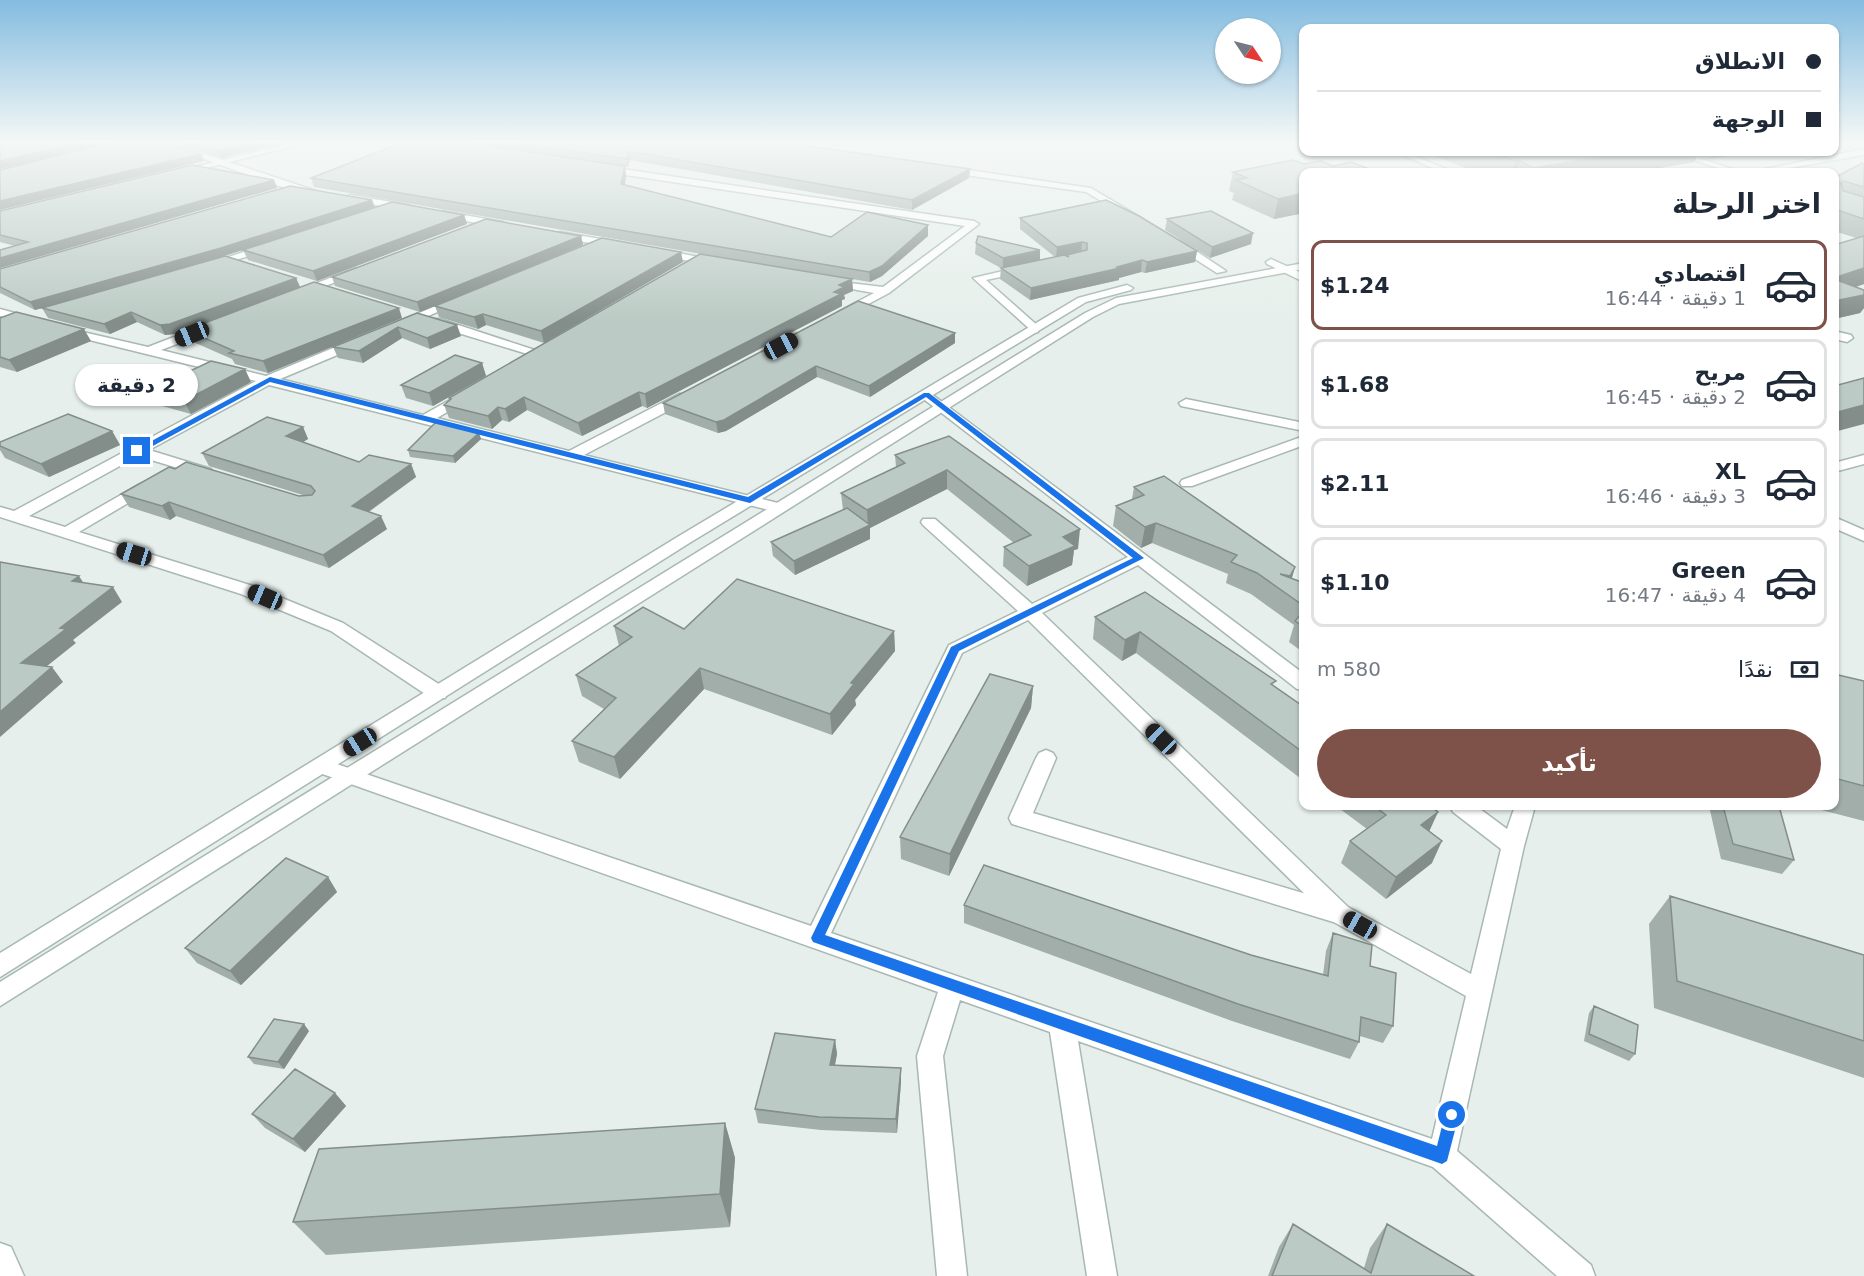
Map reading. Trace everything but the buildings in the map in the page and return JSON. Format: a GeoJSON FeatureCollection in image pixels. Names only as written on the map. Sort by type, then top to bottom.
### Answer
{"type":"FeatureCollection","features":[{"type":"Feature","properties":{"kind":"street"},"geometry":{"type":"LineString","coordinates":[[376,203],[510,226]]}},
{"type":"Feature","properties":{"kind":"street"},"geometry":{"type":"LineString","coordinates":[[828,203],[974,224],[885,291],[833,319]]}},
{"type":"Feature","properties":{"kind":"street"},"geometry":{"type":"LineString","coordinates":[[1113,203],[1152,227]]}},
{"type":"Feature","properties":{"kind":"street"},"geometry":{"type":"LineString","coordinates":[[374,213],[396,206]]}},
{"type":"Feature","properties":{"kind":"street"},"geometry":{"type":"LineString","coordinates":[[465,230],[487,222]]}},
{"type":"Feature","properties":{"kind":"street"},"geometry":{"type":"LineString","coordinates":[[545,232],[705,261],[669,277]]}},
{"type":"Feature","properties":{"kind":"street"},"geometry":{"type":"LineString","coordinates":[[1172,240],[1221,271]]}},
{"type":"Feature","properties":{"kind":"street"},"geometry":{"type":"LineString","coordinates":[[194,270],[284,242]]}},
{"type":"Feature","properties":{"kind":"street"},"geometry":{"type":"LineString","coordinates":[[581,251],[603,243]]}},
{"type":"Feature","properties":{"kind":"street"},"geometry":{"type":"LineString","coordinates":[[0,995],[1116,301],[1277,266],[1299,259]]}},
{"type":"Feature","properties":{"kind":"street"},"geometry":{"type":"LineString","coordinates":[[229,260],[250,266]]}},
{"type":"Feature","properties":{"kind":"street"},"geometry":{"type":"LineString","coordinates":[[282,298],[369,266]]}},
{"type":"Feature","properties":{"kind":"street"},"geometry":{"type":"LineString","coordinates":[[1277,266],[1299,277]]}},
{"type":"Feature","properties":{"kind":"street"},"geometry":{"type":"LineString","coordinates":[[0,966],[750,500],[1082,300],[1108,291],[1221,271],[1299,266]]}},
{"type":"Feature","properties":{"kind":"street"},"geometry":{"type":"LineString","coordinates":[[1034,267],[978,278],[1034,329]]}},
{"type":"Feature","properties":{"kind":"street"},"geometry":{"type":"LineString","coordinates":[[294,279],[338,292]]}},
{"type":"Feature","properties":{"kind":"street"},"geometry":{"type":"LineString","coordinates":[[815,279],[885,291]]}},
{"type":"Feature","properties":{"kind":"street"},"geometry":{"type":"LineString","coordinates":[[386,330],[472,295]]}},
{"type":"Feature","properties":{"kind":"street"},"geometry":{"type":"LineString","coordinates":[[395,310],[538,353]]}},
{"type":"Feature","properties":{"kind":"street"},"geometry":{"type":"LineString","coordinates":[[0,312],[19,318],[48,321],[151,350],[781,508]]}},
{"type":"Feature","properties":{"kind":"street"},"geometry":{"type":"LineString","coordinates":[[0,324],[19,318]]}},
{"type":"Feature","properties":{"kind":"street"},"geometry":{"type":"LineString","coordinates":[[151,350],[217,324]]}},
{"type":"Feature","properties":{"kind":"street"},"geometry":{"type":"LineString","coordinates":[[8,514],[137,451],[270,380],[365,339]]}},
{"type":"Feature","properties":{"kind":"street"},"geometry":{"type":"LineString","coordinates":[[426,418],[477,389]]}},
{"type":"Feature","properties":{"kind":"street"},"geometry":{"type":"LineString","coordinates":[[572,455],[697,390]]}},
{"type":"Feature","properties":{"kind":"street"},"geometry":{"type":"LineString","coordinates":[[926,394],[1299,680]]}},
{"type":"Feature","properties":{"kind":"street"},"geometry":{"type":"LineString","coordinates":[[1186,403],[1299,426]]}},
{"type":"Feature","properties":{"kind":"street"},"geometry":{"type":"LineString","coordinates":[[1186,483],[1299,442]]}},
{"type":"Feature","properties":{"kind":"street"},"geometry":{"type":"LineString","coordinates":[[137,451],[226,478]]}},
{"type":"Feature","properties":{"kind":"street"},"geometry":{"type":"LineString","coordinates":[[1839,466],[1864,459]]}},
{"type":"Feature","properties":{"kind":"street"},"geometry":{"type":"LineString","coordinates":[[66,533],[184,465]]}},
{"type":"Feature","properties":{"kind":"street"},"geometry":{"type":"LineString","coordinates":[[8,514],[247,590],[337,627],[438,693]]}},
{"type":"Feature","properties":{"kind":"street"},"geometry":{"type":"LineString","coordinates":[[929,522],[1030,612],[1340,914]]}},
{"type":"Feature","properties":{"kind":"street"},"geometry":{"type":"LineString","coordinates":[[1839,524],[1864,536]]}},
{"type":"Feature","properties":{"kind":"street"},"geometry":{"type":"LineString","coordinates":[[817,938],[955,649],[1140,558]]}},
{"type":"Feature","properties":{"kind":"street"},"geometry":{"type":"LineString","coordinates":[[1046,758],[1020,818],[1340,914],[1480,991]]}},
{"type":"Feature","properties":{"kind":"street"},"geometry":{"type":"LineString","coordinates":[[321,766],[1442,1156],[1580,1276]]}},
{"type":"Feature","properties":{"kind":"street"},"geometry":{"type":"LineString","coordinates":[[1466,810],[1513,846]]}},
{"type":"Feature","properties":{"kind":"street"},"geometry":{"type":"LineString","coordinates":[[1442,1156],[1513,846],[1524,810]]}},
{"type":"Feature","properties":{"kind":"street"},"geometry":{"type":"LineString","coordinates":[[952,986],[930,1056],[952,1276]]}},
{"type":"Feature","properties":{"kind":"street"},"geometry":{"type":"LineString","coordinates":[[1062,1023],[1102,1276]]}},
{"type":"Feature","properties":{"kind":"street"},"geometry":{"type":"LineString","coordinates":[[0,1258],[9,1276]]}},
{"type":"Feature","properties":{"kind":"route"},"geometry":{"type":"LineString","coordinates":[[137,451],[270,380],[750,500],[926,394],[1140,558],[955,649],[817,938],[1442,1156],[1452,1115]]}}]}
